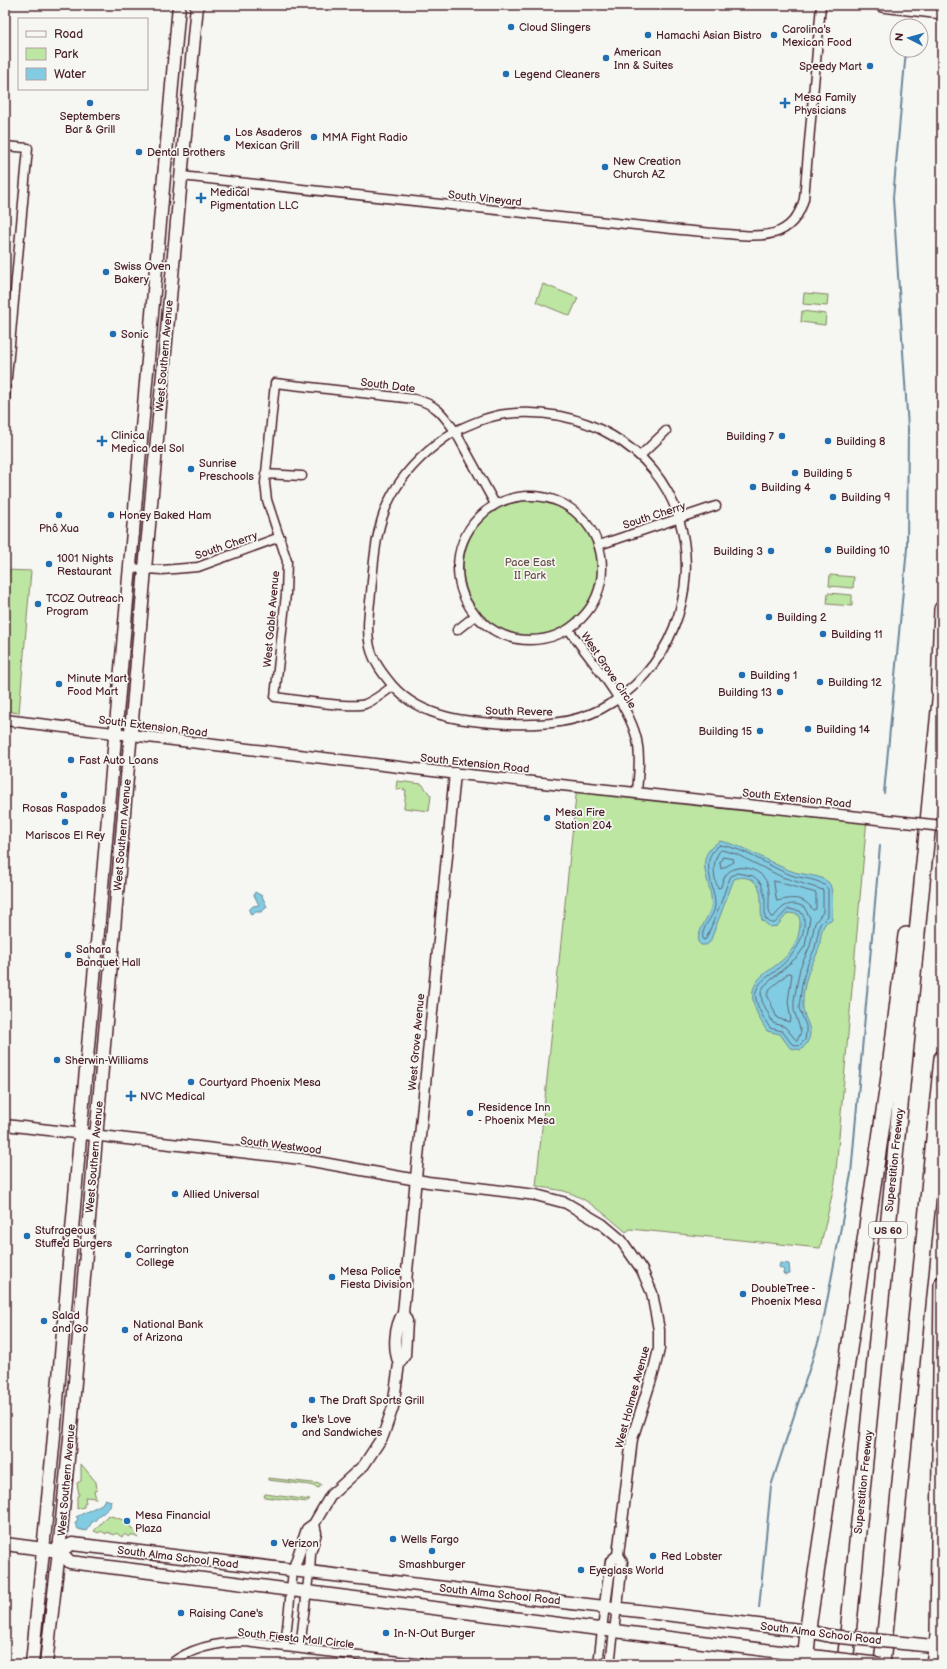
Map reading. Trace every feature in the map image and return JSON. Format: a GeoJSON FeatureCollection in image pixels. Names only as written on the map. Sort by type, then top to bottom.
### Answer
{"type":"FeatureCollection","features":[{"type":"Feature","properties":{"kind":"highway"},"geometry":{"type":"LineString","coordinates":[[938,721],[942,609]]}},
{"type":"Feature","properties":{"kind":"highway","name":"Superstition Freeway"},"geometry":{"type":"LineString","coordinates":[[846,1664],[942,680]]}},
{"type":"Feature","properties":{"kind":"highway"},"geometry":{"type":"LineString","coordinates":[[805,1660],[887,1092],[912,888],[930,796]]}},
{"type":"Feature","properties":{"kind":"highway"},"geometry":{"type":"LineString","coordinates":[[881,1664],[942,1058]]}},
{"type":"Feature","properties":{"kind":"highway"},"geometry":{"type":"LineString","coordinates":[[934,1664],[939,1646],[942,1284]]}},
{"type":"Feature","properties":{"kind":"main road","name":"West Southern Avenue"},"geometry":{"type":"LineString","coordinates":[[32,1664],[44,1549],[179,5]]}},
{"type":"Feature","properties":{"kind":"main road","name":"West Southern Avenue"},"geometry":{"type":"LineString","coordinates":[[46,1664],[72,1421],[95,1135],[145,569],[198,5]]}},
{"type":"Feature","properties":{"kind":"main road"},"geometry":{"type":"LineString","coordinates":[[882,5],[942,12]]}},
{"type":"Feature","properties":{"kind":"main road"},"geometry":{"type":"LineString","coordinates":[[108,813],[113,844],[110,873],[113,877],[118,878]]}},
{"type":"Feature","properties":{"kind":"main road"},"geometry":{"type":"LineString","coordinates":[[93,979],[109,979]]}},
{"type":"Feature","properties":{"kind":"main road"},"geometry":{"type":"LineString","coordinates":[[88,1042],[93,1069],[88,1126],[95,1135]]}},
{"type":"Feature","properties":{"kind":"main road"},"geometry":{"type":"LineString","coordinates":[[80,1133],[87,1145],[83,1191],[84,1207],[88,1219]]}},
{"type":"Feature","properties":{"kind":"main road"},"geometry":{"type":"LineString","coordinates":[[68,1261],[73,1294],[71,1330],[78,1339]]}},
{"type":"Feature","properties":{"kind":"main road"},"geometry":{"type":"LineString","coordinates":[[62,1343],[66,1346],[68,1355],[66,1391],[72,1421]]}},
{"type":"Feature","properties":{"kind":"main road","name":"South Alma School Road"},"geometry":{"type":"LineString","coordinates":[[5,1544],[59,1551],[72,1544],[309,1573],[611,1606],[808,1631],[830,1636],[939,1646]]}},
{"type":"Feature","properties":{"kind":"main road","name":"South Alma School Road"},"geometry":{"type":"LineString","coordinates":[[59,1551],[70,1562],[291,1588],[608,1629],[805,1660],[828,1658],[881,1664]]}},
{"type":"Feature","properties":{"kind":"street","name":"South Vineyard"},"geometry":{"type":"LineString","coordinates":[[181,176],[757,237],[771,235],[785,228],[797,215],[804,199],[821,5]]}},
{"type":"Feature","properties":{"kind":"street"},"geometry":{"type":"LineString","coordinates":[[5,146],[28,148],[5,399]]}},
{"type":"Feature","properties":{"kind":"street","name":"South Date"},"geometry":{"type":"LineString","coordinates":[[275,383],[414,399],[425,402],[442,412],[455,431]]}},
{"type":"Feature","properties":{"kind":"street","name":"West Gable Avenue"},"geometry":{"type":"LineString","coordinates":[[275,383],[265,474],[267,500],[287,561],[286,594],[275,696],[348,705],[363,705],[393,686]]}},
{"type":"Feature","properties":{"kind":"street"},"geometry":{"type":"LineString","coordinates":[[495,504],[455,431],[489,417],[505,414],[545,414],[582,421],[615,437],[640,456],[654,472],[665,490],[679,519]]}},
{"type":"Feature","properties":{"kind":"street","name":"South Revere"},"geometry":{"type":"LineString","coordinates":[[455,431],[434,445],[408,472],[396,488],[380,525],[376,545],[368,632],[370,647],[381,672],[402,696],[429,712],[448,717],[500,723],[536,725],[558,723],[599,710],[618,699],[645,675],[656,661],[667,644],[676,625],[683,603],[686,586],[685,552],[679,519]]}},
{"type":"Feature","properties":{"kind":"street"},"geometry":{"type":"LineString","coordinates":[[640,456],[666,431]]}},
{"type":"Feature","properties":{"kind":"street"},"geometry":{"type":"LineString","coordinates":[[265,474],[302,476]]}},
{"type":"Feature","properties":{"kind":"street","name":"West Grove Circle"},"geometry":{"type":"LineString","coordinates":[[531,496],[556,501],[577,514],[587,525],[599,545],[602,579],[598,592],[586,614],[579,623],[555,637],[539,640],[523,640],[495,632],[476,615],[463,592],[459,578],[461,551],[466,536],[480,517],[495,504],[518,497],[531,496]]}},
{"type":"Feature","properties":{"kind":"street","name":"South Cherry"},"geometry":{"type":"LineString","coordinates":[[599,545],[716,506]]}},
{"type":"Feature","properties":{"kind":"street","name":"South Cherry"},"geometry":{"type":"LineString","coordinates":[[130,568],[162,570],[198,567],[280,537]]}},
{"type":"Feature","properties":{"kind":"street"},"geometry":{"type":"LineString","coordinates":[[457,630],[476,615]]}},
{"type":"Feature","properties":{"kind":"street","name":"West Grove Circle"},"geometry":{"type":"LineString","coordinates":[[569,630],[618,699],[632,726],[637,740],[639,771],[637,793]]}},
{"type":"Feature","properties":{"kind":"street","name":"South Extension Road"},"geometry":{"type":"LineString","coordinates":[[5,720],[454,773],[942,826]]}},
{"type":"Feature","properties":{"kind":"street","name":"West Grove Avenue"},"geometry":{"type":"LineString","coordinates":[[285,1646],[293,1571],[307,1529],[314,1524],[331,1495],[364,1465],[375,1451],[390,1419],[397,1387],[399,1364],[395,1354],[396,1338],[398,1322],[403,1313],[454,773]]}},
{"type":"Feature","properties":{"kind":"street","name":"South Westwood"},"geometry":{"type":"LineString","coordinates":[[5,1125],[301,1158],[415,1180],[553,1198]]}},
{"type":"Feature","properties":{"kind":"street","name":"West Holmes Avenue"},"geometry":{"type":"LineString","coordinates":[[553,1198],[589,1215],[621,1240],[642,1270],[652,1292],[658,1317],[659,1349],[654,1370],[632,1439],[618,1555],[611,1561],[611,1606],[608,1629],[598,1664]]}},
{"type":"Feature","properties":{"kind":"street","name":"West Grove Avenue"},"geometry":{"type":"LineString","coordinates":[[300,1648],[310,1553],[316,1532],[314,1524]]}},
{"type":"Feature","properties":{"kind":"street","name":"West Holmes Avenue"},"geometry":{"type":"LineString","coordinates":[[610,1664],[608,1629],[611,1606]]}},
{"type":"Feature","properties":{"kind":"street","name":"South Fiesta Mall Circle"},"geometry":{"type":"LineString","coordinates":[[170,1664],[185,1654],[197,1649],[228,1642],[246,1642],[285,1646],[424,1664]]}},
{"type":"Feature","properties":{"kind":"green space"},"geometry":{"type":"Polygon","coordinates":[[[543,284],[578,298],[570,316],[536,302],[543,284]]]}},
{"type":"Feature","properties":{"kind":"green space"},"geometry":{"type":"Polygon","coordinates":[[[804,293],[828,295],[827,306],[803,304],[804,293]]]}},
{"type":"Feature","properties":{"kind":"green space"},"geometry":{"type":"Polygon","coordinates":[[[802,311],[826,314],[825,325],[801,322],[802,311]]]}},
{"type":"Feature","properties":{"kind":"green space","name":"Pace East II Park"},"geometry":{"type":"Polygon","coordinates":[[[524,500],[538,500],[557,505],[569,511],[584,525],[594,542],[598,555],[598,581],[594,594],[588,606],[574,621],[569,625],[551,633],[538,636],[524,636],[505,631],[493,625],[478,611],[474,606],[466,588],[463,575],[463,561],[468,542],[474,530],[488,515],[493,511],[511,503],[524,500]]]}},
{"type":"Feature","properties":{"kind":"green space"},"geometry":{"type":"Polygon","coordinates":[[[5,570],[31,571],[19,713],[5,711],[5,570]]]}},
{"type":"Feature","properties":{"kind":"green space"},"geometry":{"type":"Polygon","coordinates":[[[830,575],[854,577],[853,588],[829,586],[830,575]]]}},
{"type":"Feature","properties":{"kind":"green space"},"geometry":{"type":"Polygon","coordinates":[[[828,593],[852,595],[852,606],[827,604],[828,593]]]}},
{"type":"Feature","properties":{"kind":"green space"},"geometry":{"type":"Polygon","coordinates":[[[397,781],[422,784],[431,796],[429,811],[404,808],[406,790],[396,789],[397,781]]]}},
{"type":"Feature","properties":{"kind":"green space"},"geometry":{"type":"Polygon","coordinates":[[[577,786],[867,818],[835,1182],[820,1248],[630,1229],[626,1232],[597,1208],[581,1198],[564,1191],[536,1186],[577,786]]]}},
{"type":"Feature","properties":{"kind":"green space"},"geometry":{"type":"Polygon","coordinates":[[[81,1464],[96,1482],[97,1490],[94,1491],[96,1498],[85,1497],[86,1503],[84,1504],[84,1507],[77,1509],[77,1496],[79,1495],[77,1483],[81,1481],[81,1464]]]}},
{"type":"Feature","properties":{"kind":"green space"},"geometry":{"type":"Polygon","coordinates":[[[268,1478],[321,1484],[319,1488],[310,1485],[268,1480],[268,1478]]]}},
{"type":"Feature","properties":{"kind":"green space"},"geometry":{"type":"Polygon","coordinates":[[[265,1494],[310,1500],[308,1502],[264,1497],[265,1494]]]}},
{"type":"Feature","properties":{"kind":"green space"},"geometry":{"type":"Polygon","coordinates":[[[108,1515],[126,1521],[139,1538],[131,1535],[129,1537],[124,1534],[122,1537],[116,1533],[114,1535],[107,1532],[106,1534],[101,1531],[99,1533],[94,1531],[108,1515]]]}},
{"type":"Feature","properties":{"kind":"water"},"geometry":{"type":"Polygon","coordinates":[[[720,841],[730,843],[794,872],[822,878],[831,886],[832,920],[828,921],[823,927],[819,948],[811,965],[804,989],[803,1009],[810,1031],[807,1043],[801,1050],[790,1048],[780,1034],[767,1031],[756,1010],[753,994],[756,983],[784,958],[793,947],[800,928],[798,914],[788,913],[777,926],[770,927],[762,920],[761,897],[755,882],[746,878],[736,878],[734,879],[710,942],[706,945],[701,945],[698,942],[700,932],[711,907],[710,890],[705,872],[706,856],[711,848],[720,841]]]}},
{"type":"Feature","properties":{"kind":"water"},"geometry":{"type":"Polygon","coordinates":[[[255,892],[262,896],[267,907],[261,912],[256,912],[251,915],[249,910],[253,906],[259,905],[254,895],[255,892]]]}},
{"type":"Feature","properties":{"kind":"water"},"geometry":{"type":"Polygon","coordinates":[[[780,1263],[789,1264],[790,1274],[785,1275],[783,1273],[784,1270],[779,1267],[780,1263]]]}},
{"type":"Feature","properties":{"kind":"water"},"geometry":{"type":"Polygon","coordinates":[[[105,1499],[111,1501],[110,1507],[102,1514],[101,1513],[94,1522],[93,1521],[86,1531],[78,1529],[75,1524],[78,1519],[76,1517],[102,1504],[105,1499]]]}},
{"type":"Feature","properties":{"kind":"waterway"},"geometry":{"type":"LineString","coordinates":[[884,793],[907,548],[908,428],[893,198],[905,58]]}},
{"type":"Feature","properties":{"kind":"waterway"},"geometry":{"type":"LineString","coordinates":[[759,1608],[771,1486],[821,1333],[851,1174],[880,846]]}},
{"type":"Feature","properties":{"kind":"place","name":"Cloud Slingers"},"geometry":{"type":"Point","coordinates":[511,27]}},
{"type":"Feature","properties":{"kind":"place","name":"Hamachi Asian Bistro"},"geometry":{"type":"Point","coordinates":[648,35]}},
{"type":"Feature","properties":{"kind":"place","name":"Carolina's Mexican Food"},"geometry":{"type":"Point","coordinates":[774,35]}},
{"type":"Feature","properties":{"kind":"place","name":"American Inn & Suites"},"geometry":{"type":"Point","coordinates":[606,58]}},
{"type":"Feature","properties":{"kind":"place","name":"Speedy Mart"},"geometry":{"type":"Point","coordinates":[870,66]}},
{"type":"Feature","properties":{"kind":"place","name":"Legend Cleaners"},"geometry":{"type":"Point","coordinates":[506,74]}},
{"type":"Feature","properties":{"kind":"place","name":"Septembers Bar & Grill"},"geometry":{"type":"Point","coordinates":[90,103]}},
{"type":"Feature","properties":{"kind":"place","name":"Mesa Family Physicians"},"geometry":{"type":"Point","coordinates":[785,103]}},
{"type":"Feature","properties":{"kind":"place","name":"MMA Fight Radio"},"geometry":{"type":"Point","coordinates":[314,137]}},
{"type":"Feature","properties":{"kind":"place","name":"Los Asaderos Mexican Grill"},"geometry":{"type":"Point","coordinates":[227,138]}},
{"type":"Feature","properties":{"kind":"place","name":"Dental Brothers"},"geometry":{"type":"Point","coordinates":[139,152]}},
{"type":"Feature","properties":{"kind":"place","name":"New Creation Church AZ"},"geometry":{"type":"Point","coordinates":[605,167]}},
{"type":"Feature","properties":{"kind":"place","name":"Medical Pigmentation LLC"},"geometry":{"type":"Point","coordinates":[201,198]}},
{"type":"Feature","properties":{"kind":"place","name":"Swiss Oven Bakery"},"geometry":{"type":"Point","coordinates":[106,272]}},
{"type":"Feature","properties":{"kind":"place","name":"Sonic"},"geometry":{"type":"Point","coordinates":[113,334]}},
{"type":"Feature","properties":{"kind":"place","name":"Building 7"},"geometry":{"type":"Point","coordinates":[782,436]}},
{"type":"Feature","properties":{"kind":"place","name":"Clinica Medica del Sol"},"geometry":{"type":"Point","coordinates":[102,441]}},
{"type":"Feature","properties":{"kind":"place","name":"Building 8"},"geometry":{"type":"Point","coordinates":[828,441]}},
{"type":"Feature","properties":{"kind":"place","name":"Sunrise Preschools"},"geometry":{"type":"Point","coordinates":[191,469]}},
{"type":"Feature","properties":{"kind":"place","name":"Building 5"},"geometry":{"type":"Point","coordinates":[795,473]}},
{"type":"Feature","properties":{"kind":"place","name":"Building 4"},"geometry":{"type":"Point","coordinates":[753,487]}},
{"type":"Feature","properties":{"kind":"place","name":"Building 9"},"geometry":{"type":"Point","coordinates":[833,497]}},
{"type":"Feature","properties":{"kind":"place","name":"Phô Xua"},"geometry":{"type":"Point","coordinates":[59,515]}},
{"type":"Feature","properties":{"kind":"place","name":"Honey Baked Ham"},"geometry":{"type":"Point","coordinates":[111,515]}},
{"type":"Feature","properties":{"kind":"place","name":"Building 10"},"geometry":{"type":"Point","coordinates":[828,550]}},
{"type":"Feature","properties":{"kind":"place","name":"Building 3"},"geometry":{"type":"Point","coordinates":[771,551]}},
{"type":"Feature","properties":{"kind":"place","name":"1001 Nights Restaurant"},"geometry":{"type":"Point","coordinates":[49,564]}},
{"type":"Feature","properties":{"kind":"place","name":"TCOZ Outreach Program"},"geometry":{"type":"Point","coordinates":[38,604]}},
{"type":"Feature","properties":{"kind":"place","name":"Building 2"},"geometry":{"type":"Point","coordinates":[769,617]}},
{"type":"Feature","properties":{"kind":"place","name":"Building 11"},"geometry":{"type":"Point","coordinates":[823,634]}},
{"type":"Feature","properties":{"kind":"place","name":"Building 1"},"geometry":{"type":"Point","coordinates":[742,675]}},
{"type":"Feature","properties":{"kind":"place","name":"Building 12"},"geometry":{"type":"Point","coordinates":[820,682]}},
{"type":"Feature","properties":{"kind":"place","name":"Minute Mart Food Mart"},"geometry":{"type":"Point","coordinates":[59,684]}},
{"type":"Feature","properties":{"kind":"place","name":"Building 13"},"geometry":{"type":"Point","coordinates":[780,692]}},
{"type":"Feature","properties":{"kind":"place","name":"Building 14"},"geometry":{"type":"Point","coordinates":[808,729]}},
{"type":"Feature","properties":{"kind":"place","name":"Building 15"},"geometry":{"type":"Point","coordinates":[760,731]}},
{"type":"Feature","properties":{"kind":"place","name":"Fast Auto Loans"},"geometry":{"type":"Point","coordinates":[71,760]}},
{"type":"Feature","properties":{"kind":"place","name":"Rosas Raspados"},"geometry":{"type":"Point","coordinates":[64,795]}},
{"type":"Feature","properties":{"kind":"place","name":"Mesa Fire Station 204"},"geometry":{"type":"Point","coordinates":[547,818]}},
{"type":"Feature","properties":{"kind":"place","name":"Mariscos El Rey"},"geometry":{"type":"Point","coordinates":[65,822]}},
{"type":"Feature","properties":{"kind":"place","name":"Sahara Banquet Hall"},"geometry":{"type":"Point","coordinates":[68,955]}},
{"type":"Feature","properties":{"kind":"place","name":"Sherwin-Williams"},"geometry":{"type":"Point","coordinates":[57,1060]}},
{"type":"Feature","properties":{"kind":"place","name":"Courtyard Phoenix Mesa"},"geometry":{"type":"Point","coordinates":[191,1082]}},
{"type":"Feature","properties":{"kind":"place","name":"NVC Medical"},"geometry":{"type":"Point","coordinates":[131,1096]}},
{"type":"Feature","properties":{"kind":"place","name":"Residence Inn - Phoenix Mesa"},"geometry":{"type":"Point","coordinates":[470,1113]}},
{"type":"Feature","properties":{"kind":"place","name":"Allied Universal"},"geometry":{"type":"Point","coordinates":[175,1194]}},
{"type":"Feature","properties":{"kind":"place","name":"Stufrageous Stuffed Burgers"},"geometry":{"type":"Point","coordinates":[27,1236]}},
{"type":"Feature","properties":{"kind":"place","name":"Carrington College"},"geometry":{"type":"Point","coordinates":[128,1255]}},
{"type":"Feature","properties":{"kind":"place","name":"Mesa Police Fiesta Division"},"geometry":{"type":"Point","coordinates":[332,1277]}},
{"type":"Feature","properties":{"kind":"place","name":"DoubleTree - Phoenix Mesa"},"geometry":{"type":"Point","coordinates":[743,1294]}},
{"type":"Feature","properties":{"kind":"place","name":"Salad and Go"},"geometry":{"type":"Point","coordinates":[44,1321]}},
{"type":"Feature","properties":{"kind":"place","name":"National Bank of Arizona"},"geometry":{"type":"Point","coordinates":[125,1330]}},
{"type":"Feature","properties":{"kind":"place","name":"The Draft Sports Grill"},"geometry":{"type":"Point","coordinates":[312,1400]}},
{"type":"Feature","properties":{"kind":"place","name":"Ike's Love and Sandwiches"},"geometry":{"type":"Point","coordinates":[294,1425]}},
{"type":"Feature","properties":{"kind":"place","name":"Mesa Financial Plaza"},"geometry":{"type":"Point","coordinates":[127,1521]}},
{"type":"Feature","properties":{"kind":"place","name":"Wells Fargo"},"geometry":{"type":"Point","coordinates":[393,1539]}},
{"type":"Feature","properties":{"kind":"place","name":"Verizon"},"geometry":{"type":"Point","coordinates":[274,1543]}},
{"type":"Feature","properties":{"kind":"place","name":"Smashburger"},"geometry":{"type":"Point","coordinates":[432,1551]}},
{"type":"Feature","properties":{"kind":"place","name":"Red Lobster"},"geometry":{"type":"Point","coordinates":[653,1556]}},
{"type":"Feature","properties":{"kind":"place","name":"Eyeglass World"},"geometry":{"type":"Point","coordinates":[581,1570]}},
{"type":"Feature","properties":{"kind":"place","name":"Raising Cane's"},"geometry":{"type":"Point","coordinates":[181,1613]}},
{"type":"Feature","properties":{"kind":"place","name":"In-N-Out Burger"},"geometry":{"type":"Point","coordinates":[386,1633]}}]}
